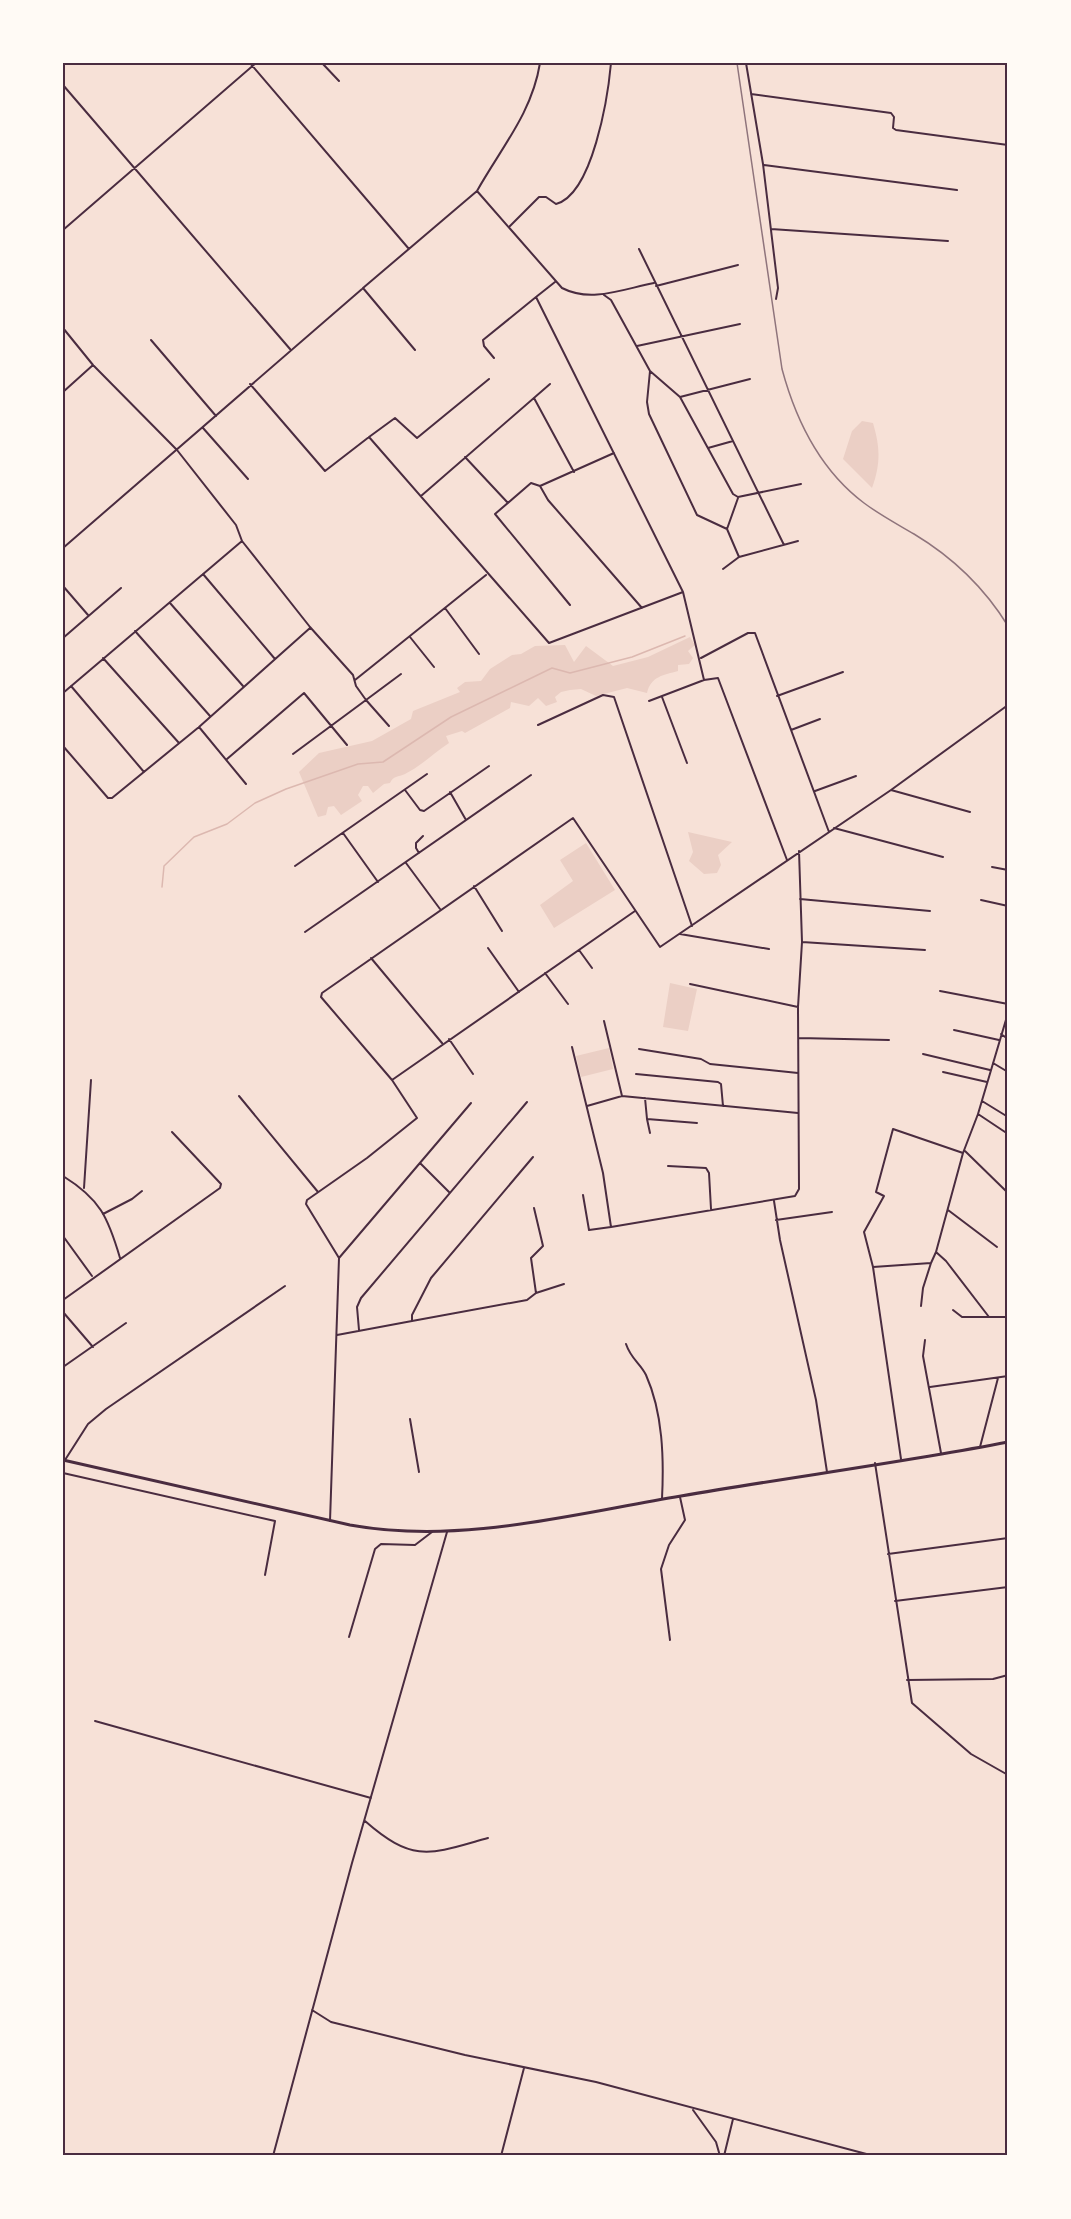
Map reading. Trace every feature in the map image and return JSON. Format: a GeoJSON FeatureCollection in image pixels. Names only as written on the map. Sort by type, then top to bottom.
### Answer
{"type":"FeatureCollection","features":[{"type":"Feature","properties":{"kind":"highway"},"geometry":{"type":"LineString","coordinates":[[64,1460],[330,1521],[386,1531],[447,1532],[540,1522],[679,1496],[1008,1442]]}},
{"type":"Feature","properties":{"kind":"street"},"geometry":{"type":"LineString","coordinates":[[322,63],[339,81]]}},
{"type":"Feature","properties":{"kind":"street"},"geometry":{"type":"LineString","coordinates":[[63,548],[203,428],[250,384],[477,191],[527,109],[536,87],[540,63]]}},
{"type":"Feature","properties":{"kind":"street"},"geometry":{"type":"LineString","coordinates":[[510,226],[539,197],[546,197],[556,204],[562,202],[583,174],[602,125],[611,63]]}},
{"type":"Feature","properties":{"kind":"street"},"geometry":{"type":"LineString","coordinates":[[746,63],[763,164],[776,299]]}},
{"type":"Feature","properties":{"kind":"street"},"geometry":{"type":"LineString","coordinates":[[63,230],[136,169],[253,64],[410,249]]}},
{"type":"Feature","properties":{"kind":"street"},"geometry":{"type":"LineString","coordinates":[[63,85],[290,350]]}},
{"type":"Feature","properties":{"kind":"street"},"geometry":{"type":"LineString","coordinates":[[751,94],[891,113],[894,117],[893,128],[896,130],[1008,146]]}},
{"type":"Feature","properties":{"kind":"street"},"geometry":{"type":"LineString","coordinates":[[763,164],[957,190]]}},
{"type":"Feature","properties":{"kind":"street"},"geometry":{"type":"LineString","coordinates":[[477,191],[510,226],[556,282],[572,293],[604,295],[738,265]]}},
{"type":"Feature","properties":{"kind":"street"},"geometry":{"type":"LineString","coordinates":[[771,229],[948,242]]}},
{"type":"Feature","properties":{"kind":"street"},"geometry":{"type":"LineString","coordinates":[[639,249],[784,545]]}},
{"type":"Feature","properties":{"kind":"street"},"geometry":{"type":"LineString","coordinates":[[494,358],[483,340],[556,282]]}},
{"type":"Feature","properties":{"kind":"street"},"geometry":{"type":"LineString","coordinates":[[363,288],[415,350]]}},
{"type":"Feature","properties":{"kind":"street"},"geometry":{"type":"LineString","coordinates":[[604,295],[611,300],[650,371],[680,397],[731,492],[738,497],[801,484]]}},
{"type":"Feature","properties":{"kind":"street"},"geometry":{"type":"LineString","coordinates":[[536,297],[683,592],[704,680]]}},
{"type":"Feature","properties":{"kind":"street"},"geometry":{"type":"LineString","coordinates":[[637,346],[740,324]]}},
{"type":"Feature","properties":{"kind":"street"},"geometry":{"type":"LineString","coordinates":[[63,328],[93,365],[177,450],[236,525],[242,542],[355,680],[366,700],[389,726]]}},
{"type":"Feature","properties":{"kind":"street"},"geometry":{"type":"LineString","coordinates":[[151,340],[216,416]]}},
{"type":"Feature","properties":{"kind":"street"},"geometry":{"type":"LineString","coordinates":[[63,392],[93,365]]}},
{"type":"Feature","properties":{"kind":"street"},"geometry":{"type":"LineString","coordinates":[[650,371],[647,402],[649,414],[682,486],[697,515],[727,529],[739,557]]}},
{"type":"Feature","properties":{"kind":"street"},"geometry":{"type":"LineString","coordinates":[[250,384],[325,471],[395,418],[417,438],[489,379]]}},
{"type":"Feature","properties":{"kind":"street"},"geometry":{"type":"LineString","coordinates":[[680,397],[750,379]]}},
{"type":"Feature","properties":{"kind":"street"},"geometry":{"type":"LineString","coordinates":[[421,496],[550,384]]}},
{"type":"Feature","properties":{"kind":"street"},"geometry":{"type":"LineString","coordinates":[[534,398],[574,471]]}},
{"type":"Feature","properties":{"kind":"street"},"geometry":{"type":"LineString","coordinates":[[203,428],[248,479]]}},
{"type":"Feature","properties":{"kind":"street"},"geometry":{"type":"LineString","coordinates":[[369,437],[486,574],[549,643],[683,592]]}},
{"type":"Feature","properties":{"kind":"street"},"geometry":{"type":"LineString","coordinates":[[708,448],[734,441]]}},
{"type":"Feature","properties":{"kind":"street"},"geometry":{"type":"LineString","coordinates":[[540,486],[614,453]]}},
{"type":"Feature","properties":{"kind":"street"},"geometry":{"type":"LineString","coordinates":[[465,457],[508,503]]}},
{"type":"Feature","properties":{"kind":"street"},"geometry":{"type":"LineString","coordinates":[[570,605],[496,518],[495,513],[531,483],[540,486],[548,500],[642,608]]}},
{"type":"Feature","properties":{"kind":"street"},"geometry":{"type":"LineString","coordinates":[[727,529],[738,497]]}},
{"type":"Feature","properties":{"kind":"street"},"geometry":{"type":"LineString","coordinates":[[723,569],[739,557],[798,541]]}},
{"type":"Feature","properties":{"kind":"street"},"geometry":{"type":"LineString","coordinates":[[63,693],[242,542]]}},
{"type":"Feature","properties":{"kind":"street"},"geometry":{"type":"LineString","coordinates":[[203,574],[275,658]]}},
{"type":"Feature","properties":{"kind":"street"},"geometry":{"type":"LineString","coordinates":[[355,680],[486,574]]}},
{"type":"Feature","properties":{"kind":"street"},"geometry":{"type":"LineString","coordinates":[[63,586],[89,616]]}},
{"type":"Feature","properties":{"kind":"street"},"geometry":{"type":"LineString","coordinates":[[63,638],[121,588]]}},
{"type":"Feature","properties":{"kind":"street"},"geometry":{"type":"LineString","coordinates":[[170,603],[243,687]]}},
{"type":"Feature","properties":{"kind":"street"},"geometry":{"type":"LineString","coordinates":[[445,608],[479,654]]}},
{"type":"Feature","properties":{"kind":"street"},"geometry":{"type":"LineString","coordinates":[[63,746],[108,798],[112,798],[199,727],[310,627]]}},
{"type":"Feature","properties":{"kind":"street"},"geometry":{"type":"LineString","coordinates":[[135,631],[210,716]]}},
{"type":"Feature","properties":{"kind":"street"},"geometry":{"type":"LineString","coordinates":[[700,658],[752,631],[757,635],[777,696],[829,832]]}},
{"type":"Feature","properties":{"kind":"street"},"geometry":{"type":"LineString","coordinates":[[410,637],[434,668]]}},
{"type":"Feature","properties":{"kind":"street"},"geometry":{"type":"LineString","coordinates":[[102,658],[179,743]]}},
{"type":"Feature","properties":{"kind":"street"},"geometry":{"type":"LineString","coordinates":[[777,696],[843,672]]}},
{"type":"Feature","properties":{"kind":"street"},"geometry":{"type":"LineString","coordinates":[[293,754],[401,674]]}},
{"type":"Feature","properties":{"kind":"street"},"geometry":{"type":"LineString","coordinates":[[649,701],[715,676],[719,679],[787,860]]}},
{"type":"Feature","properties":{"kind":"street"},"geometry":{"type":"LineString","coordinates":[[71,686],[144,772]]}},
{"type":"Feature","properties":{"kind":"street"},"geometry":{"type":"LineString","coordinates":[[227,759],[303,693],[347,745]]}},
{"type":"Feature","properties":{"kind":"street"},"geometry":{"type":"LineString","coordinates":[[538,725],[603,695],[614,697],[692,926]]}},
{"type":"Feature","properties":{"kind":"street"},"geometry":{"type":"LineString","coordinates":[[662,697],[687,763]]}},
{"type":"Feature","properties":{"kind":"street"},"geometry":{"type":"LineString","coordinates":[[330,1521],[339,1258],[306,1204],[307,1200],[417,1118],[392,1080],[321,997],[322,993],[573,818],[660,947],[891,790],[1008,705]]}},
{"type":"Feature","properties":{"kind":"street"},"geometry":{"type":"LineString","coordinates":[[791,730],[820,719]]}},
{"type":"Feature","properties":{"kind":"street"},"geometry":{"type":"LineString","coordinates":[[199,727],[246,784]]}},
{"type":"Feature","properties":{"kind":"street"},"geometry":{"type":"LineString","coordinates":[[405,790],[422,811],[489,766]]}},
{"type":"Feature","properties":{"kind":"street"},"geometry":{"type":"LineString","coordinates":[[295,866],[427,774]]}},
{"type":"Feature","properties":{"kind":"street"},"geometry":{"type":"LineString","coordinates":[[305,932],[531,775]]}},
{"type":"Feature","properties":{"kind":"street"},"geometry":{"type":"LineString","coordinates":[[815,791],[856,776]]}},
{"type":"Feature","properties":{"kind":"street"},"geometry":{"type":"LineString","coordinates":[[891,790],[970,812]]}},
{"type":"Feature","properties":{"kind":"street"},"geometry":{"type":"LineString","coordinates":[[450,792],[466,820]]}},
{"type":"Feature","properties":{"kind":"street"},"geometry":{"type":"LineString","coordinates":[[834,828],[943,857]]}},
{"type":"Feature","properties":{"kind":"street"},"geometry":{"type":"LineString","coordinates":[[343,833],[378,882]]}},
{"type":"Feature","properties":{"kind":"street"},"geometry":{"type":"LineString","coordinates":[[419,853],[416,848],[417,843],[423,836]]}},
{"type":"Feature","properties":{"kind":"street"},"geometry":{"type":"LineString","coordinates":[[583,1195],[588,1230],[793,1197],[797,1192],[798,1007],[802,942],[799,851]]}},
{"type":"Feature","properties":{"kind":"street"},"geometry":{"type":"LineString","coordinates":[[406,863],[441,910]]}},
{"type":"Feature","properties":{"kind":"street"},"geometry":{"type":"LineString","coordinates":[[992,867],[1008,870]]}},
{"type":"Feature","properties":{"kind":"street"},"geometry":{"type":"LineString","coordinates":[[474,886],[502,931]]}},
{"type":"Feature","properties":{"kind":"street"},"geometry":{"type":"LineString","coordinates":[[800,899],[930,911]]}},
{"type":"Feature","properties":{"kind":"street"},"geometry":{"type":"LineString","coordinates":[[981,900],[1008,906]]}},
{"type":"Feature","properties":{"kind":"street"},"geometry":{"type":"LineString","coordinates":[[392,1080],[442,1043],[635,911]]}},
{"type":"Feature","properties":{"kind":"street"},"geometry":{"type":"LineString","coordinates":[[680,934],[769,949]]}},
{"type":"Feature","properties":{"kind":"street"},"geometry":{"type":"LineString","coordinates":[[802,942],[925,950]]}},
{"type":"Feature","properties":{"kind":"street"},"geometry":{"type":"LineString","coordinates":[[488,948],[519,992]]}},
{"type":"Feature","properties":{"kind":"street"},"geometry":{"type":"LineString","coordinates":[[579,950],[592,968]]}},
{"type":"Feature","properties":{"kind":"street"},"geometry":{"type":"LineString","coordinates":[[371,958],[442,1043]]}},
{"type":"Feature","properties":{"kind":"street"},"geometry":{"type":"LineString","coordinates":[[545,973],[568,1004]]}},
{"type":"Feature","properties":{"kind":"street"},"geometry":{"type":"LineString","coordinates":[[690,984],[798,1007]]}},
{"type":"Feature","properties":{"kind":"street"},"geometry":{"type":"LineString","coordinates":[[940,991],[1008,1004]]}},
{"type":"Feature","properties":{"kind":"street"},"geometry":{"type":"LineString","coordinates":[[921,1306],[923,1288],[1008,1013]]}},
{"type":"Feature","properties":{"kind":"street"},"geometry":{"type":"LineString","coordinates":[[604,1021],[622,1096]]}},
{"type":"Feature","properties":{"kind":"street"},"geometry":{"type":"LineString","coordinates":[[954,1030],[999,1040]]}},
{"type":"Feature","properties":{"kind":"street"},"geometry":{"type":"LineString","coordinates":[[1001,1034],[1008,1039]]}},
{"type":"Feature","properties":{"kind":"street"},"geometry":{"type":"LineString","coordinates":[[799,1038],[889,1040]]}},
{"type":"Feature","properties":{"kind":"street"},"geometry":{"type":"LineString","coordinates":[[448,1039],[473,1074]]}},
{"type":"Feature","properties":{"kind":"street"},"geometry":{"type":"LineString","coordinates":[[572,1047],[603,1173],[611,1227]]}},
{"type":"Feature","properties":{"kind":"street"},"geometry":{"type":"LineString","coordinates":[[639,1049],[701,1059],[710,1064],[798,1073]]}},
{"type":"Feature","properties":{"kind":"street"},"geometry":{"type":"LineString","coordinates":[[924,1054],[990,1070]]}},
{"type":"Feature","properties":{"kind":"street"},"geometry":{"type":"LineString","coordinates":[[993,1063],[1008,1072]]}},
{"type":"Feature","properties":{"kind":"street"},"geometry":{"type":"LineString","coordinates":[[943,1072],[987,1082]]}},
{"type":"Feature","properties":{"kind":"street"},"geometry":{"type":"LineString","coordinates":[[636,1074],[718,1082],[722,1084],[723,1106]]}},
{"type":"Feature","properties":{"kind":"street"},"geometry":{"type":"LineString","coordinates":[[84,1188],[91,1080]]}},
{"type":"Feature","properties":{"kind":"street"},"geometry":{"type":"LineString","coordinates":[[239,1096],[318,1192]]}},
{"type":"Feature","properties":{"kind":"street"},"geometry":{"type":"LineString","coordinates":[[587,1106],[622,1096],[798,1113]]}},
{"type":"Feature","properties":{"kind":"street"},"geometry":{"type":"LineString","coordinates":[[645,1098],[650,1133]]}},
{"type":"Feature","properties":{"kind":"street"},"geometry":{"type":"LineString","coordinates":[[982,1101],[1008,1117]]}},
{"type":"Feature","properties":{"kind":"street"},"geometry":{"type":"LineString","coordinates":[[359,1330],[357,1307],[361,1298],[527,1102]]}},
{"type":"Feature","properties":{"kind":"street"},"geometry":{"type":"LineString","coordinates":[[339,1258],[471,1103]]}},
{"type":"Feature","properties":{"kind":"street"},"geometry":{"type":"LineString","coordinates":[[978,1114],[1008,1134]]}},
{"type":"Feature","properties":{"kind":"street"},"geometry":{"type":"LineString","coordinates":[[647,1119],[698,1123]]}},
{"type":"Feature","properties":{"kind":"street"},"geometry":{"type":"LineString","coordinates":[[901,1459],[873,1267],[864,1232],[884,1197],[876,1192],[893,1129],[964,1152],[1008,1192]]}},
{"type":"Feature","properties":{"kind":"street"},"geometry":{"type":"LineString","coordinates":[[63,1300],[92,1276],[220,1188],[221,1184],[172,1132]]}},
{"type":"Feature","properties":{"kind":"street"},"geometry":{"type":"LineString","coordinates":[[412,1321],[415,1309],[431,1278],[533,1157]]}},
{"type":"Feature","properties":{"kind":"street"},"geometry":{"type":"LineString","coordinates":[[420,1163],[449,1192]]}},
{"type":"Feature","properties":{"kind":"street"},"geometry":{"type":"LineString","coordinates":[[668,1166],[706,1168],[709,1173],[711,1209]]}},
{"type":"Feature","properties":{"kind":"street"},"geometry":{"type":"LineString","coordinates":[[63,1176],[84,1188],[104,1214],[120,1258]]}},
{"type":"Feature","properties":{"kind":"street"},"geometry":{"type":"LineString","coordinates":[[104,1214],[142,1191]]}},
{"type":"Feature","properties":{"kind":"street"},"geometry":{"type":"LineString","coordinates":[[774,1200],[776,1220],[816,1400],[827,1472]]}},
{"type":"Feature","properties":{"kind":"street"},"geometry":{"type":"LineString","coordinates":[[534,1208],[543,1246],[531,1258],[536,1293]]}},
{"type":"Feature","properties":{"kind":"street"},"geometry":{"type":"LineString","coordinates":[[948,1210],[997,1247]]}},
{"type":"Feature","properties":{"kind":"street"},"geometry":{"type":"LineString","coordinates":[[776,1220],[832,1212]]}},
{"type":"Feature","properties":{"kind":"street"},"geometry":{"type":"LineString","coordinates":[[63,1236],[92,1276]]}},
{"type":"Feature","properties":{"kind":"street"},"geometry":{"type":"LineString","coordinates":[[936,1252],[946,1261],[989,1317]]}},
{"type":"Feature","properties":{"kind":"street"},"geometry":{"type":"LineString","coordinates":[[873,1267],[931,1263]]}},
{"type":"Feature","properties":{"kind":"street"},"geometry":{"type":"LineString","coordinates":[[337,1335],[527,1300],[536,1293],[564,1284]]}},
{"type":"Feature","properties":{"kind":"street"},"geometry":{"type":"LineString","coordinates":[[64,1460],[88,1424],[106,1409],[285,1286]]}},
{"type":"Feature","properties":{"kind":"street"},"geometry":{"type":"LineString","coordinates":[[953,1311],[958,1316],[1008,1317]]}},
{"type":"Feature","properties":{"kind":"street"},"geometry":{"type":"LineString","coordinates":[[63,1312],[93,1347]]}},
{"type":"Feature","properties":{"kind":"street"},"geometry":{"type":"LineString","coordinates":[[63,1368],[126,1323]]}},
{"type":"Feature","properties":{"kind":"street"},"geometry":{"type":"LineString","coordinates":[[925,1340],[923,1356],[940,1453]]}},
{"type":"Feature","properties":{"kind":"street"},"geometry":{"type":"LineString","coordinates":[[626,1344],[630,1357],[645,1373],[656,1410],[663,1471],[662,1499]]}},
{"type":"Feature","properties":{"kind":"street"},"geometry":{"type":"LineString","coordinates":[[930,1387],[1008,1376]]}},
{"type":"Feature","properties":{"kind":"street"},"geometry":{"type":"LineString","coordinates":[[980,1447],[998,1378]]}},
{"type":"Feature","properties":{"kind":"street"},"geometry":{"type":"LineString","coordinates":[[410,1419],[419,1472]]}},
{"type":"Feature","properties":{"kind":"street"},"geometry":{"type":"LineString","coordinates":[[875,1463],[912,1703],[965,1749],[1008,1775]]}},
{"type":"Feature","properties":{"kind":"street"},"geometry":{"type":"LineString","coordinates":[[63,1473],[275,1521],[264,1575]]}},
{"type":"Feature","properties":{"kind":"street"},"geometry":{"type":"LineString","coordinates":[[670,1640],[661,1569],[669,1545],[685,1520],[679,1496]]}},
{"type":"Feature","properties":{"kind":"street"},"geometry":{"type":"LineString","coordinates":[[349,1637],[375,1549],[381,1544],[415,1545],[432,1532]]}},
{"type":"Feature","properties":{"kind":"street"},"geometry":{"type":"LineString","coordinates":[[273,2156],[447,1532]]}},
{"type":"Feature","properties":{"kind":"street"},"geometry":{"type":"LineString","coordinates":[[888,1554],[1008,1538]]}},
{"type":"Feature","properties":{"kind":"street"},"geometry":{"type":"LineString","coordinates":[[895,1601],[1008,1587]]}},
{"type":"Feature","properties":{"kind":"street"},"geometry":{"type":"LineString","coordinates":[[907,1680],[993,1678],[1008,1675]]}},
{"type":"Feature","properties":{"kind":"street"},"geometry":{"type":"LineString","coordinates":[[95,1721],[371,1798]]}},
{"type":"Feature","properties":{"kind":"street"},"geometry":{"type":"LineString","coordinates":[[365,1821],[387,1837],[417,1852],[428,1853],[488,1838]]}},
{"type":"Feature","properties":{"kind":"street"},"geometry":{"type":"LineString","coordinates":[[312,2010],[331,2022],[524,2068],[596,2082],[874,2156]]}},
{"type":"Feature","properties":{"kind":"street"},"geometry":{"type":"LineString","coordinates":[[501,2156],[524,2068]]}},
{"type":"Feature","properties":{"kind":"street"},"geometry":{"type":"LineString","coordinates":[[692,2108],[716,2142],[722,2156]]}},
{"type":"Feature","properties":{"kind":"street"},"geometry":{"type":"LineString","coordinates":[[722,2156],[732,2119]]}},
{"type":"Feature","properties":{"kind":"shaded area"},"geometry":{"type":"Polygon","coordinates":[[[862,421],[873,423],[877,440],[878,463],[872,488],[843,459],[852,431],[862,421]]]}},
{"type":"Feature","properties":{"kind":"shaded area"},"geometry":{"type":"Polygon","coordinates":[[[690,637],[695,645],[688,651],[693,658],[689,664],[678,665],[678,671],[655,680],[647,693],[627,688],[596,696],[581,689],[561,692],[555,697],[557,702],[546,706],[538,698],[529,706],[511,702],[510,708],[465,733],[462,731],[446,736],[449,743],[417,767],[394,778],[373,793],[368,786],[363,786],[358,795],[362,801],[341,815],[334,806],[328,807],[326,815],[318,817],[299,772],[319,753],[372,741],[411,719],[413,711],[460,692],[457,688],[465,682],[481,681],[490,669],[512,655],[521,654],[535,646],[565,645],[574,662],[586,646],[613,666],[648,657],[690,637]]]}},
{"type":"Feature","properties":{"kind":"shaded area"},"geometry":{"type":"Polygon","coordinates":[[[688,832],[732,842],[718,855],[721,865],[717,873],[704,874],[689,861],[693,852],[688,832]]]}},
{"type":"Feature","properties":{"kind":"shaded area"},"geometry":{"type":"Polygon","coordinates":[[[586,843],[615,890],[554,928],[540,905],[573,881],[560,860],[586,843]]]}},
{"type":"Feature","properties":{"kind":"shaded area"},"geometry":{"type":"Polygon","coordinates":[[[670,983],[697,989],[688,1031],[663,1027],[670,983]]]}},
{"type":"Feature","properties":{"kind":"shaded area"},"geometry":{"type":"Polygon","coordinates":[[[609,1048],[613,1069],[581,1077],[576,1056],[609,1048]]]}},
{"type":"Feature","properties":{"kind":"waterway"},"geometry":{"type":"LineString","coordinates":[[162,887],[164,866],[194,837],[227,824],[255,803],[286,789],[358,764],[383,762],[451,717],[552,668],[570,673],[632,657],[685,636]]}},
{"type":"Feature","properties":{"kind":"railway"},"geometry":{"type":"LineString","coordinates":[[737,63],[782,369],[802,426],[822,460],[848,490],[870,507],[929,543],[955,563],[989,599],[1008,626]]}}]}
